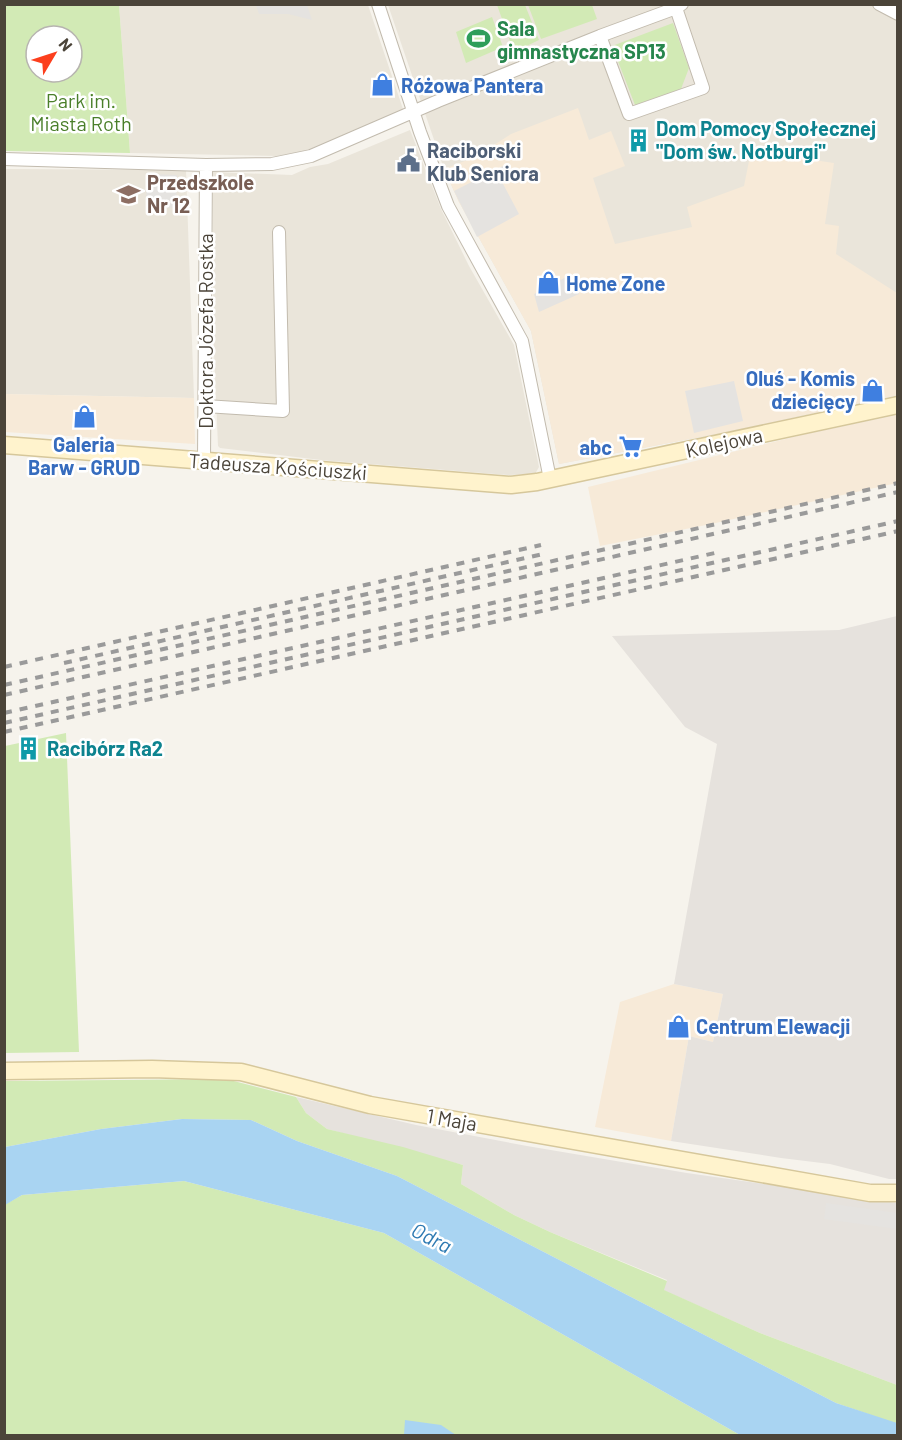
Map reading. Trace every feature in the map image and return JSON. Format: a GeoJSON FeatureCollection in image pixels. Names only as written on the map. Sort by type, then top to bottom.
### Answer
{"type":"FeatureCollection","features":[{"type":"Feature","properties":{"kind":"main road","name":"Kolejowa"},"geometry":{"type":"LineString","coordinates":[[550,479],[897,405]]}},
{"type":"Feature","properties":{"kind":"main road","name":"Tadeusza Kościuszki"},"geometry":{"type":"LineString","coordinates":[[4,445],[511,485],[550,479]]}},
{"type":"Feature","properties":{"kind":"main road","name":"1 Maja"},"geometry":{"type":"LineString","coordinates":[[4,1071],[152,1069],[241,1072],[370,1105],[870,1193],[897,1193]]}},
{"type":"Feature","properties":{"kind":"street"},"geometry":{"type":"LineString","coordinates":[[378,4],[413,112],[448,206],[522,341],[550,479]]}},
{"type":"Feature","properties":{"kind":"street"},"geometry":{"type":"LineString","coordinates":[[879,4],[897,14]]}},
{"type":"Feature","properties":{"kind":"street"},"geometry":{"type":"LineString","coordinates":[[4,159],[206,165],[272,164],[311,156],[413,112],[600,36],[679,6],[703,87],[630,114],[600,36]]}},
{"type":"Feature","properties":{"kind":"street","name":"Doktora Józefa Rostka"},"geometry":{"type":"LineString","coordinates":[[204,461],[206,165]]}},
{"type":"Feature","properties":{"kind":"street"},"geometry":{"type":"LineString","coordinates":[[205,406],[284,411],[279,232]]}},
{"type":"Feature","properties":{"kind":"shaded area"},"geometry":{"type":"Polygon","coordinates":[[[872,4],[897,20],[897,395],[721,433],[559,464],[531,331],[459,202],[444,169],[388,5],[872,4]]]}},
{"type":"Feature","properties":{"kind":"shaded area"},"geometry":{"type":"Polygon","coordinates":[[[119,5],[368,5],[404,112],[309,150],[277,156],[130,153],[119,5]]]}},
{"type":"Feature","properties":{"kind":"shaded area"},"geometry":{"type":"Polygon","coordinates":[[[256,5],[307,5],[312,20],[288,14],[259,14],[256,5]]]}},
{"type":"Feature","properties":{"kind":"shaded area"},"geometry":{"type":"Polygon","coordinates":[[[578,108],[589,140],[611,131],[625,166],[593,178],[615,244],[692,227],[687,207],[744,186],[751,151],[834,163],[825,224],[839,226],[836,254],[897,293],[897,395],[721,433],[559,464],[531,331],[459,202],[444,169],[475,157],[511,134],[578,108]]]}},
{"type":"Feature","properties":{"kind":"shaded area"},"geometry":{"type":"Polygon","coordinates":[[[410,130],[441,209],[469,266],[514,345],[539,467],[535,474],[508,475],[321,460],[220,448],[218,446],[213,328],[213,172],[292,175],[310,167],[328,164],[410,130]]]}},
{"type":"Feature","properties":{"kind":"shaded area"},"geometry":{"type":"Polygon","coordinates":[[[503,166],[509,177],[502,182],[519,214],[477,237],[454,191],[503,166]]]}},
{"type":"Feature","properties":{"kind":"shaded area"},"geometry":{"type":"Polygon","coordinates":[[[5,169],[186,170],[194,398],[5,394],[5,169]]]}},
{"type":"Feature","properties":{"kind":"shaded area"},"geometry":{"type":"Polygon","coordinates":[[[147,174],[177,175],[176,208],[146,207],[147,174]]]}},
{"type":"Feature","properties":{"kind":"shaded area","name":"Home Zone"},"geometry":{"type":"Polygon","coordinates":[[[572,274],[579,294],[539,312],[534,294],[572,274]]]}},
{"type":"Feature","properties":{"kind":"shaded area"},"geometry":{"type":"Polygon","coordinates":[[[734,381],[743,421],[694,433],[685,391],[734,381]]]}},
{"type":"Feature","properties":{"kind":"shaded area","name":"Galeria Barw - GRUD"},"geometry":{"type":"Polygon","coordinates":[[[5,394],[194,398],[195,444],[5,432],[5,394]]]}},
{"type":"Feature","properties":{"kind":"shaded area"},"geometry":{"type":"Polygon","coordinates":[[[897,415],[897,483],[600,546],[588,487],[802,435],[897,415]]]}},
{"type":"Feature","properties":{"kind":"shaded area"},"geometry":{"type":"Polygon","coordinates":[[[897,616],[897,1179],[830,1164],[671,1141],[689,1036],[713,1042],[723,994],[674,984],[717,744],[685,727],[612,636],[839,630],[897,616]]]}},
{"type":"Feature","properties":{"kind":"shaded area"},"geometry":{"type":"Polygon","coordinates":[[[674,984],[723,994],[713,1042],[689,1036],[671,1141],[595,1127],[620,1002],[674,984]]]}},
{"type":"Feature","properties":{"kind":"shaded area"},"geometry":{"type":"Polygon","coordinates":[[[296,1097],[416,1125],[527,1146],[687,1173],[897,1203],[897,1385],[760,1333],[663,1290],[667,1280],[514,1215],[461,1184],[463,1165],[327,1129],[306,1113],[296,1097]]]}},
{"type":"Feature","properties":{"kind":"shaded area"},"geometry":{"type":"Polygon","coordinates":[[[826,1203],[897,1213],[897,1229],[824,1219],[826,1203]]]}},
{"type":"Feature","properties":{"kind":"green space","name":"Park im. Miasta Roth"},"geometry":{"type":"Polygon","coordinates":[[[5,4],[119,5],[130,153],[5,151],[5,4]]]}},
{"type":"Feature","properties":{"kind":"green space"},"geometry":{"type":"Polygon","coordinates":[[[497,5],[525,5],[539,40],[514,52],[497,5]]]}},
{"type":"Feature","properties":{"kind":"green space"},"geometry":{"type":"Polygon","coordinates":[[[528,5],[592,5],[597,19],[541,39],[528,5]]]}},
{"type":"Feature","properties":{"kind":"green space","name":"Sala gimnastyczna SP13"},"geometry":{"type":"Polygon","coordinates":[[[492,17],[503,47],[466,63],[456,32],[492,17]]]}},
{"type":"Feature","properties":{"kind":"green space"},"geometry":{"type":"Polygon","coordinates":[[[673,23],[689,68],[681,89],[635,105],[612,46],[673,23]]]}},
{"type":"Feature","properties":{"kind":"green space"},"geometry":{"type":"Polygon","coordinates":[[[66,733],[79,1052],[5,1053],[5,746],[66,733]]]}},
{"type":"Feature","properties":{"kind":"green space"},"geometry":{"type":"Polygon","coordinates":[[[226,1079],[296,1097],[306,1113],[327,1129],[403,1147],[463,1165],[461,1184],[514,1215],[667,1281],[664,1290],[760,1333],[897,1385],[897,1424],[836,1403],[397,1176],[297,1141],[251,1120],[182,1119],[101,1129],[5,1147],[5,1081],[226,1079]]]}},
{"type":"Feature","properties":{"kind":"green space"},"geometry":{"type":"Polygon","coordinates":[[[184,1181],[384,1233],[740,1435],[5,1435],[4,1205],[22,1195],[184,1181]]]}},
{"type":"Feature","properties":{"kind":"water","name":"Odra"},"geometry":{"type":"Polygon","coordinates":[[[182,1119],[251,1120],[297,1141],[397,1176],[836,1403],[897,1423],[897,1435],[740,1435],[384,1233],[184,1181],[22,1195],[5,1205],[5,1147],[101,1129],[182,1119]]]}},
{"type":"Feature","properties":{"kind":"water"},"geometry":{"type":"Polygon","coordinates":[[[405,1420],[441,1425],[456,1435],[404,1435],[405,1420]]]}},
{"type":"Feature","properties":{"kind":"railway"},"geometry":{"type":"LineString","coordinates":[[4,685],[898,483]]}},
{"type":"Feature","properties":{"kind":"railway"},"geometry":{"type":"LineString","coordinates":[[4,695],[898,492]]}},
{"type":"Feature","properties":{"kind":"railway"},"geometry":{"type":"LineString","coordinates":[[4,723],[898,521]]}},
{"type":"Feature","properties":{"kind":"railway"},"geometry":{"type":"LineString","coordinates":[[4,732],[898,531]]}},
{"type":"Feature","properties":{"kind":"railway"},"geometry":{"type":"LineString","coordinates":[[4,667],[541,545]]}},
{"type":"Feature","properties":{"kind":"railway"},"geometry":{"type":"LineString","coordinates":[[4,713],[719,552]]}},
{"type":"Feature","properties":{"kind":"railway"},"geometry":{"type":"LineString","coordinates":[[64,663],[543,554]]}},
{"type":"Feature","properties":{"kind":"place","name":"Sala gimnastyczna SP13"},"geometry":{"type":"Point","coordinates":[479,39]}},
{"type":"Feature","properties":{"kind":"place","name":"Różowa Pantera"},"geometry":{"type":"Point","coordinates":[383,85]}},
{"type":"Feature","properties":{"kind":"place","name":"Dom Pomocy Społecznej \"Dom św. Notburgi\""},"geometry":{"type":"Point","coordinates":[638,140]}},
{"type":"Feature","properties":{"kind":"place","name":"Raciborski Klub Seniora"},"geometry":{"type":"Point","coordinates":[409,161]}},
{"type":"Feature","properties":{"kind":"place","name":"Przedszkole Nr 12"},"geometry":{"type":"Point","coordinates":[129,194]}},
{"type":"Feature","properties":{"kind":"place","name":"Home Zone"},"geometry":{"type":"Point","coordinates":[548,283]}},
{"type":"Feature","properties":{"kind":"place","name":"Oluś - Komis dziecięcy"},"geometry":{"type":"Point","coordinates":[873,390]}},
{"type":"Feature","properties":{"kind":"place","name":"Galeria Barw - GRUD"},"geometry":{"type":"Point","coordinates":[84,417]}},
{"type":"Feature","properties":{"kind":"place","name":"abc"},"geometry":{"type":"Point","coordinates":[630,447]}},
{"type":"Feature","properties":{"kind":"place","name":"Racibórz Ra2"},"geometry":{"type":"Point","coordinates":[29,748]}},
{"type":"Feature","properties":{"kind":"place","name":"Centrum Elewacji"},"geometry":{"type":"Point","coordinates":[678,1026]}}]}
